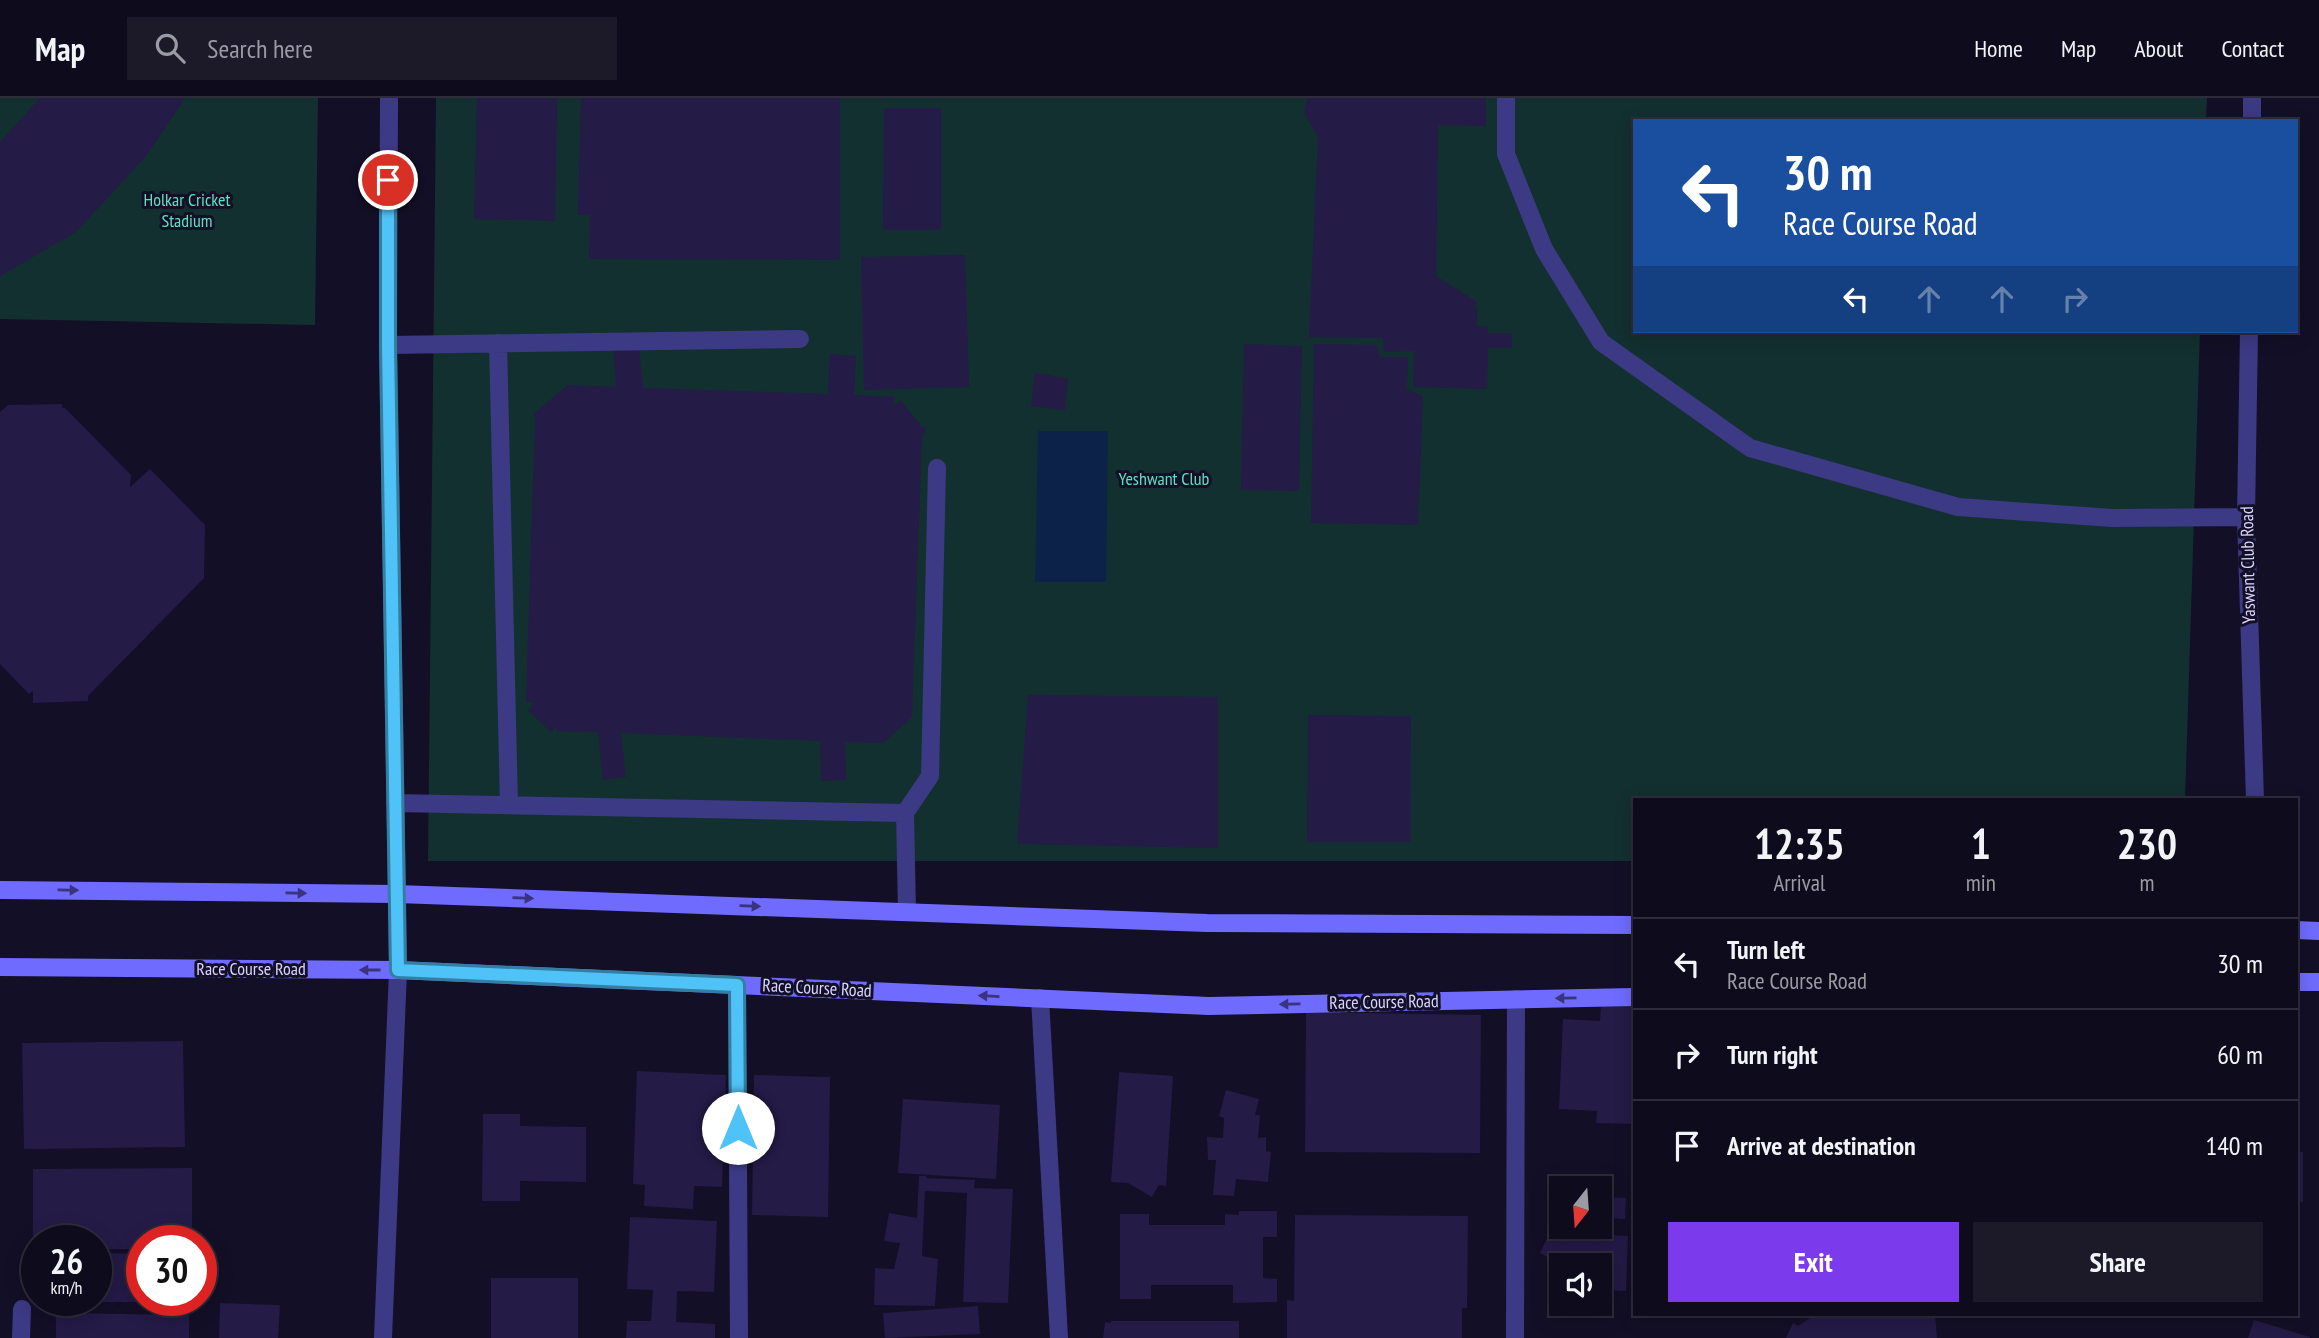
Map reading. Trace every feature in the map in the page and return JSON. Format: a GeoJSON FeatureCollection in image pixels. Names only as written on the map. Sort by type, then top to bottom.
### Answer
{"type":"FeatureCollection","features":[{"type":"Feature","properties":{"kind":"main road"},"geometry":{"type":"LineString","coordinates":[[0,890],[397,894],[1207,923],[1633,925]]}},
{"type":"Feature","properties":{"kind":"main road"},"geometry":{"type":"LineString","coordinates":[[2298,930],[2319,930]]}},
{"type":"Feature","properties":{"kind":"main road","name":"Race Course Road"},"geometry":{"type":"LineString","coordinates":[[0,967],[398,970],[1209,1006],[1633,997]]}},
{"type":"Feature","properties":{"kind":"main road"},"geometry":{"type":"LineString","coordinates":[[2298,982],[2319,982]]}},
{"type":"Feature","properties":{"kind":"street"},"geometry":{"type":"LineString","coordinates":[[383,1338],[398,970],[388,345],[389,98]]}},
{"type":"Feature","properties":{"kind":"street"},"geometry":{"type":"LineString","coordinates":[[1506,98],[1506,155],[1544,249],[1601,342],[1750,448],[1958,507],[2112,518],[2246,517]]}},
{"type":"Feature","properties":{"kind":"street"},"geometry":{"type":"LineString","coordinates":[[2252,98],[2252,119]]}},
{"type":"Feature","properties":{"kind":"street","name":"Yaswant Club Road"},"geometry":{"type":"LineString","coordinates":[[2249,333],[2246,517],[2255,798]]}},
{"type":"Feature","properties":{"kind":"street"},"geometry":{"type":"LineString","coordinates":[[388,345],[800,339]]}},
{"type":"Feature","properties":{"kind":"street"},"geometry":{"type":"LineString","coordinates":[[498,343],[509,805]]}},
{"type":"Feature","properties":{"kind":"street"},"geometry":{"type":"LineString","coordinates":[[907,912],[905,813],[930,776],[937,468]]}},
{"type":"Feature","properties":{"kind":"street"},"geometry":{"type":"LineString","coordinates":[[395,803],[905,813]]}},
{"type":"Feature","properties":{"kind":"street"},"geometry":{"type":"LineString","coordinates":[[737,985],[739,1338]]}},
{"type":"Feature","properties":{"kind":"street"},"geometry":{"type":"LineString","coordinates":[[1040,998],[1059,1338]]}},
{"type":"Feature","properties":{"kind":"street"},"geometry":{"type":"LineString","coordinates":[[1515,1338],[1516,999]]}},
{"type":"Feature","properties":{"kind":"street"},"geometry":{"type":"LineString","coordinates":[[21,1338],[22,1316]]}},
{"type":"Feature","properties":{"kind":"green space","name":"Holkar Cricket Stadium"},"geometry":{"type":"Polygon","coordinates":[[[0,98],[318,98],[315,325],[0,319],[0,98]]]}},
{"type":"Feature","properties":{"kind":"green space","name":"Yeshwant Club"},"geometry":{"type":"Polygon","coordinates":[[[436,98],[2207,98],[2206,119],[1633,119],[1633,333],[2200,333],[2185,798],[1633,798],[1633,861],[428,861],[436,98]]]}},
{"type":"Feature","properties":{"kind":"water"},"geometry":{"type":"Polygon","coordinates":[[[1038,431],[1108,431],[1106,582],[1035,582],[1038,431]]]}},
{"type":"Feature","properties":{"kind":"building"},"geometry":{"type":"Polygon","coordinates":[[[40,98],[185,98],[147,155],[76,232],[0,276],[0,142],[40,98]]]}},
{"type":"Feature","properties":{"kind":"building"},"geometry":{"type":"Polygon","coordinates":[[[477,98],[557,98],[555,221],[474,219],[477,98]]]}},
{"type":"Feature","properties":{"kind":"building"},"geometry":{"type":"Polygon","coordinates":[[[581,98],[840,98],[840,260],[589,259],[590,215],[578,215],[581,98]]]}},
{"type":"Feature","properties":{"kind":"building"},"geometry":{"type":"Polygon","coordinates":[[[1307,98],[1486,98],[1486,126],[1438,125],[1436,276],[1477,302],[1474,307],[1477,307],[1477,326],[1488,327],[1488,333],[1512,333],[1512,348],[1488,348],[1487,389],[1413,387],[1414,351],[1384,352],[1383,338],[1309,337],[1318,136],[1304,113],[1307,98]]]}},
{"type":"Feature","properties":{"kind":"building"},"geometry":{"type":"Polygon","coordinates":[[[884,108],[941,108],[941,230],[883,230],[884,108]]]}},
{"type":"Feature","properties":{"kind":"building"},"geometry":{"type":"Polygon","coordinates":[[[965,255],[969,387],[864,390],[861,257],[965,255]]]}},
{"type":"Feature","properties":{"kind":"building"},"geometry":{"type":"Polygon","coordinates":[[[1244,344],[1302,346],[1299,491],[1241,490],[1244,344]]]}},
{"type":"Feature","properties":{"kind":"building"},"geometry":{"type":"Polygon","coordinates":[[[1314,344],[1377,345],[1380,357],[1408,357],[1407,388],[1423,397],[1418,525],[1311,523],[1314,344]]]}},
{"type":"Feature","properties":{"kind":"building"},"geometry":{"type":"Polygon","coordinates":[[[639,348],[643,388],[828,394],[830,354],[856,356],[854,395],[895,397],[894,406],[901,401],[922,427],[926,427],[922,439],[912,717],[883,743],[845,742],[846,780],[821,781],[820,741],[621,733],[626,777],[603,780],[598,732],[556,731],[556,727],[551,732],[528,710],[535,703],[526,702],[533,414],[568,385],[616,387],[613,351],[639,348]]]}},
{"type":"Feature","properties":{"kind":"building"},"geometry":{"type":"Polygon","coordinates":[[[1035,373],[1068,378],[1065,410],[1031,406],[1035,373]]]}},
{"type":"Feature","properties":{"kind":"building"},"geometry":{"type":"Polygon","coordinates":[[[62,404],[62,409],[64,407],[131,475],[130,487],[150,469],[205,525],[204,578],[88,696],[88,701],[33,703],[33,691],[29,694],[0,664],[0,412],[8,405],[62,404]]]}},
{"type":"Feature","properties":{"kind":"building"},"geometry":{"type":"Polygon","coordinates":[[[1028,695],[1218,697],[1218,848],[1017,844],[1028,695]]]}},
{"type":"Feature","properties":{"kind":"building"},"geometry":{"type":"Polygon","coordinates":[[[1308,715],[1411,716],[1410,842],[1307,842],[1308,715]]]}},
{"type":"Feature","properties":{"kind":"building"},"geometry":{"type":"Polygon","coordinates":[[[1601,1003],[1633,1004],[1633,1124],[1596,1123],[1597,1111],[1559,1109],[1563,1019],[1600,1021],[1601,1003]]]}},
{"type":"Feature","properties":{"kind":"building"},"geometry":{"type":"Polygon","coordinates":[[[1306,1012],[1481,1015],[1480,1153],[1305,1152],[1306,1012]]]}},
{"type":"Feature","properties":{"kind":"building"},"geometry":{"type":"Polygon","coordinates":[[[183,1041],[185,1147],[24,1149],[22,1043],[183,1041]]]}},
{"type":"Feature","properties":{"kind":"building"},"geometry":{"type":"Polygon","coordinates":[[[637,1071],[726,1075],[722,1187],[694,1186],[693,1209],[644,1206],[645,1185],[633,1184],[637,1071]]]}},
{"type":"Feature","properties":{"kind":"building"},"geometry":{"type":"Polygon","coordinates":[[[1119,1072],[1173,1076],[1166,1186],[1159,1185],[1152,1197],[1128,1183],[1111,1182],[1119,1072]]]}},
{"type":"Feature","properties":{"kind":"building"},"geometry":{"type":"Polygon","coordinates":[[[754,1075],[830,1077],[828,1217],[752,1215],[754,1075]]]}},
{"type":"Feature","properties":{"kind":"building"},"geometry":{"type":"Polygon","coordinates":[[[1226,1090],[1259,1099],[1255,1115],[1260,1115],[1258,1138],[1266,1137],[1266,1151],[1271,1152],[1268,1182],[1236,1179],[1234,1196],[1213,1195],[1216,1160],[1208,1160],[1207,1137],[1223,1138],[1224,1118],[1219,1116],[1226,1090]]]}},
{"type":"Feature","properties":{"kind":"building"},"geometry":{"type":"Polygon","coordinates":[[[903,1099],[1000,1105],[996,1179],[898,1173],[903,1099]]]}},
{"type":"Feature","properties":{"kind":"building"},"geometry":{"type":"Polygon","coordinates":[[[483,1114],[520,1114],[520,1126],[586,1127],[586,1182],[520,1181],[520,1201],[482,1201],[483,1114]]]}},
{"type":"Feature","properties":{"kind":"building"},"geometry":{"type":"Polygon","coordinates":[[[2298,1152],[2303,1152],[2303,1202],[2298,1202],[2298,1152]]]}},
{"type":"Feature","properties":{"kind":"building"},"geometry":{"type":"Polygon","coordinates":[[[192,1168],[192,1225],[126,1225],[126,1249],[112,1249],[112,1225],[33,1225],[33,1169],[192,1168]]]}},
{"type":"Feature","properties":{"kind":"building"},"geometry":{"type":"Polygon","coordinates":[[[919,1176],[975,1180],[974,1188],[1013,1189],[1008,1303],[963,1302],[967,1193],[925,1191],[922,1256],[938,1259],[935,1306],[874,1305],[875,1268],[894,1269],[900,1243],[884,1241],[889,1213],[917,1218],[919,1176]]]}},
{"type":"Feature","properties":{"kind":"building"},"geometry":{"type":"Polygon","coordinates":[[[1612,1197],[1626,1198],[1625,1219],[1612,1218],[1612,1197]]]}},
{"type":"Feature","properties":{"kind":"building"},"geometry":{"type":"Polygon","coordinates":[[[1239,1211],[1277,1211],[1277,1237],[1263,1237],[1263,1278],[1277,1279],[1277,1302],[1233,1303],[1233,1285],[1151,1285],[1151,1299],[1120,1299],[1120,1214],[1149,1214],[1149,1225],[1225,1225],[1225,1214],[1239,1215],[1239,1211]]]}},
{"type":"Feature","properties":{"kind":"building"},"geometry":{"type":"Polygon","coordinates":[[[1295,1215],[1468,1216],[1467,1308],[1462,1308],[1462,1338],[1287,1338],[1287,1300],[1294,1301],[1295,1215]]]}},
{"type":"Feature","properties":{"kind":"building"},"geometry":{"type":"Polygon","coordinates":[[[630,1217],[717,1221],[714,1292],[677,1291],[676,1322],[715,1324],[715,1338],[626,1338],[627,1321],[651,1321],[653,1290],[627,1289],[630,1217]]]}},
{"type":"Feature","properties":{"kind":"building"},"geometry":{"type":"Polygon","coordinates":[[[1549,1234],[1549,1239],[1612,1239],[1612,1235],[1628,1236],[1626,1291],[1612,1290],[1612,1253],[1549,1253],[1549,1258],[1540,1253],[1549,1234]]]}},
{"type":"Feature","properties":{"kind":"building"},"geometry":{"type":"Polygon","coordinates":[[[112,1253],[126,1254],[126,1302],[112,1302],[112,1253]]]}},
{"type":"Feature","properties":{"kind":"building"},"geometry":{"type":"Polygon","coordinates":[[[491,1278],[578,1278],[578,1338],[491,1338],[491,1278]]]}},
{"type":"Feature","properties":{"kind":"building"},"geometry":{"type":"Polygon","coordinates":[[[220,1303],[280,1305],[278,1338],[219,1338],[220,1303]]]}},
{"type":"Feature","properties":{"kind":"building"},"geometry":{"type":"Polygon","coordinates":[[[978,1306],[980,1334],[885,1338],[883,1313],[978,1306]]]}},
{"type":"Feature","properties":{"kind":"building"},"geometry":{"type":"Polygon","coordinates":[[[112,1314],[189,1316],[189,1338],[56,1338],[56,1316],[112,1316],[112,1314]]]}},
{"type":"Feature","properties":{"kind":"building"},"geometry":{"type":"Polygon","coordinates":[[[1813,1316],[1935,1316],[1937,1338],[1786,1338],[1793,1323],[1798,1326],[1813,1316]]]}},
{"type":"Feature","properties":{"kind":"building"},"geometry":{"type":"Polygon","coordinates":[[[2254,1320],[2310,1337],[2310,1338],[2248,1338],[2254,1320]]]}},
{"type":"Feature","properties":{"kind":"building"},"geometry":{"type":"Polygon","coordinates":[[[1239,1321],[1239,1338],[1103,1338],[1105,1322],[1239,1321]]]}},
{"type":"Feature","properties":{"kind":"route"},"geometry":{"type":"LineString","coordinates":[[388,180],[398,970],[737,985],[738,1128]]}}]}
